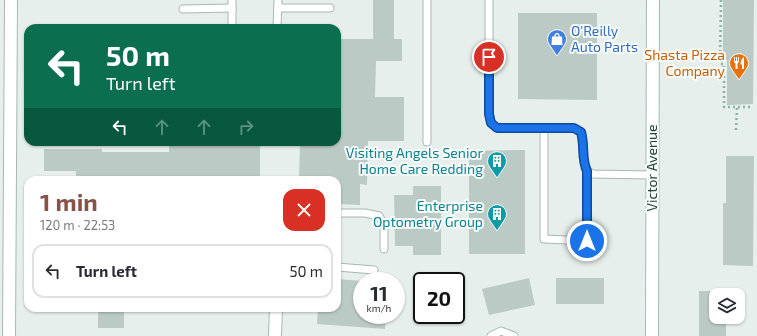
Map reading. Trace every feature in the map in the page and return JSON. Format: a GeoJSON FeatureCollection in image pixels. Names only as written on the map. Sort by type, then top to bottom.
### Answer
{"type":"FeatureCollection","features":[{"type":"Feature","properties":{"kind":"street"},"geometry":{"type":"LineString","coordinates":[[9,336],[11,0]]}},
{"type":"Feature","properties":{"kind":"street","name":"Victor Avenue"},"geometry":{"type":"LineString","coordinates":[[652,336],[653,0]]}},
{"type":"Feature","properties":{"kind":"street"},"geometry":{"type":"LineString","coordinates":[[275,336],[276,312]]}},
{"type":"Feature","properties":{"kind":"lane"},"geometry":{"type":"LineString","coordinates":[[232,0],[232,24]]}},
{"type":"Feature","properties":{"kind":"lane"},"geometry":{"type":"LineString","coordinates":[[278,0],[278,24]]}},
{"type":"Feature","properties":{"kind":"lane"},"geometry":{"type":"LineString","coordinates":[[427,0],[427,142]]}},
{"type":"Feature","properties":{"kind":"lane"},"geometry":{"type":"LineString","coordinates":[[489,0],[489,114],[491,123],[497,128],[544,128],[574,128],[581,132],[584,140],[583,164],[587,171],[587,241],[544,239],[544,128]]}},
{"type":"Feature","properties":{"kind":"lane"},"geometry":{"type":"LineString","coordinates":[[183,9],[232,8]]}},
{"type":"Feature","properties":{"kind":"lane"},"geometry":{"type":"LineString","coordinates":[[278,8],[330,8]]}},
{"type":"Feature","properties":{"kind":"lane"},"geometry":{"type":"LineString","coordinates":[[587,171],[593,174],[652,175]]}},
{"type":"Feature","properties":{"kind":"lane"},"geometry":{"type":"LineString","coordinates":[[341,213],[365,213],[379,216],[384,225],[384,249]]}},
{"type":"Feature","properties":{"kind":"lane"},"geometry":{"type":"LineString","coordinates":[[341,267],[374,270]]}},
{"type":"Feature","properties":{"kind":"lane"},"geometry":{"type":"LineString","coordinates":[[491,336],[501,331],[514,336]]}},
{"type":"Feature","properties":{"kind":"path"},"geometry":{"type":"LineString","coordinates":[[721,0],[720,64],[724,64],[724,107],[750,107]]}},
{"type":"Feature","properties":{"kind":"path"},"geometry":{"type":"LineString","coordinates":[[736,130],[737,107]]}},
{"type":"Feature","properties":{"kind":"building"},"geometry":{"type":"Polygon","coordinates":[[[373,0],[394,0],[394,39],[402,39],[402,61],[376,61],[375,97],[404,97],[404,141],[368,141],[367,185],[360,184],[360,205],[341,204],[341,176],[299,176],[300,146],[341,146],[341,39],[373,39],[373,0]]]}},
{"type":"Feature","properties":{"kind":"building"},"geometry":{"type":"Polygon","coordinates":[[[723,0],[754,0],[753,104],[727,105],[727,60],[723,60],[723,0]]]}},
{"type":"Feature","properties":{"kind":"building","name":"O'Reilly Auto Parts"},"geometry":{"type":"Polygon","coordinates":[[[518,13],[597,13],[597,100],[518,99],[518,13]]]}},
{"type":"Feature","properties":{"kind":"building"},"geometry":{"type":"Polygon","coordinates":[[[169,146],[260,146],[260,176],[76,176],[76,171],[44,171],[44,149],[102,149],[102,152],[169,152],[169,146]]]}},
{"type":"Feature","properties":{"kind":"building"},"geometry":{"type":"Polygon","coordinates":[[[525,150],[525,254],[469,254],[469,151],[525,150]]]}},
{"type":"Feature","properties":{"kind":"building"},"geometry":{"type":"Polygon","coordinates":[[[726,156],[754,156],[753,266],[723,265],[723,203],[726,203],[726,156]]]}},
{"type":"Feature","properties":{"kind":"building"},"geometry":{"type":"Polygon","coordinates":[[[413,186],[441,186],[441,255],[413,255],[413,246],[395,246],[394,195],[413,195],[413,186]]]}},
{"type":"Feature","properties":{"kind":"building"},"geometry":{"type":"Polygon","coordinates":[[[529,278],[535,305],[489,315],[482,289],[529,278]]]}},
{"type":"Feature","properties":{"kind":"building"},"geometry":{"type":"Polygon","coordinates":[[[556,278],[604,278],[604,304],[556,304],[556,278]]]}},
{"type":"Feature","properties":{"kind":"building"},"geometry":{"type":"Polygon","coordinates":[[[341,279],[353,280],[353,324],[385,324],[385,329],[317,324],[318,312],[341,312],[341,279]]]}},
{"type":"Feature","properties":{"kind":"building"},"geometry":{"type":"Polygon","coordinates":[[[699,291],[709,291],[709,324],[726,324],[726,336],[699,336],[699,291]]]}},
{"type":"Feature","properties":{"kind":"building"},"geometry":{"type":"Polygon","coordinates":[[[98,312],[124,312],[124,328],[98,328],[98,312]]]}},
{"type":"Feature","properties":{"kind":"place","name":"O'Reilly Auto Parts"},"geometry":{"type":"Point","coordinates":[557,56]}},
{"type":"Feature","properties":{"kind":"place","name":"Shasta Pizza Company"},"geometry":{"type":"Point","coordinates":[739,80]}},
{"type":"Feature","properties":{"kind":"place","name":"Visiting Angels Senior Home Care Redding"},"geometry":{"type":"Point","coordinates":[497,178]}},
{"type":"Feature","properties":{"kind":"place","name":"Enterprise Optometry Group"},"geometry":{"type":"Point","coordinates":[497,231]}},
{"type":"Feature","properties":{"kind":"route"},"geometry":{"type":"LineString","coordinates":[[489,57],[489,114],[491,123],[497,128],[574,128],[581,132],[584,140],[583,164],[587,171],[587,241]]}}]}
